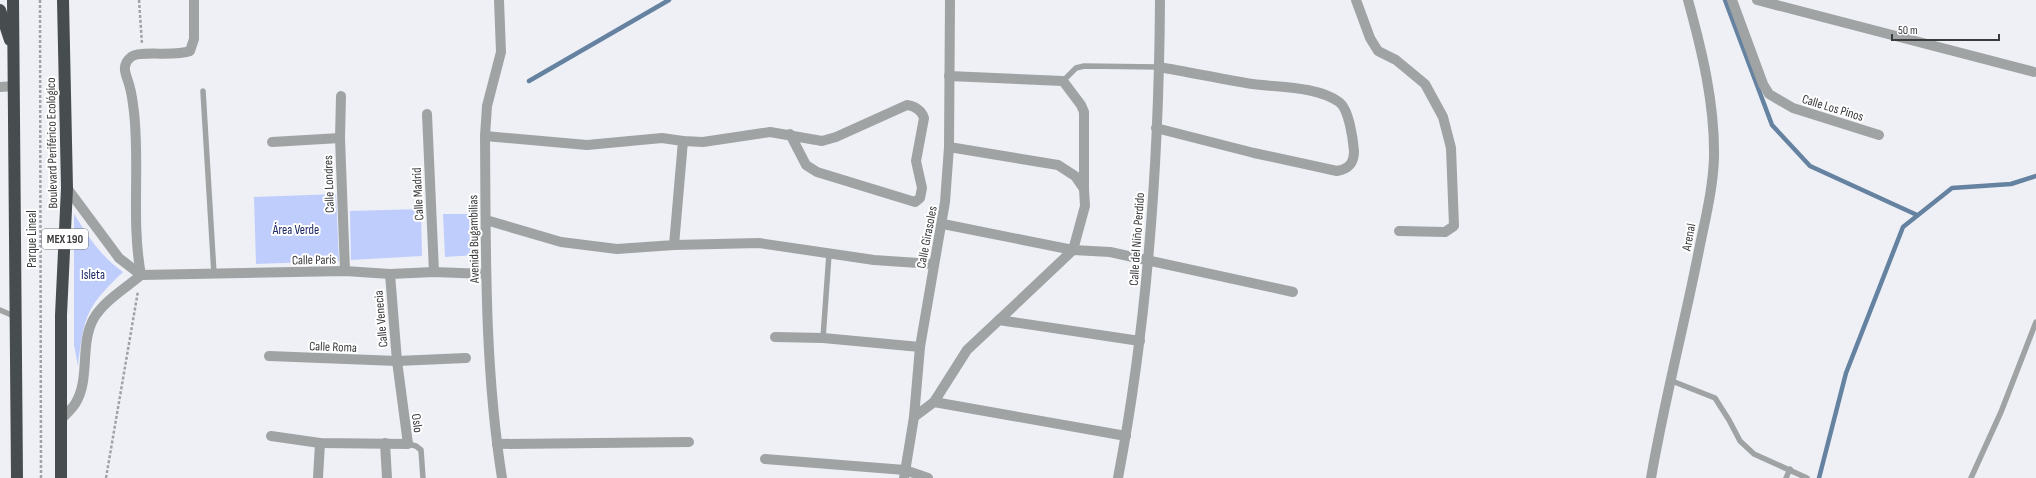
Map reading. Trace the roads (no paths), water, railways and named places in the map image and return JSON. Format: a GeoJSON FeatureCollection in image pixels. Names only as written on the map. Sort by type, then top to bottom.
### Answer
{"type":"FeatureCollection","features":[{"type":"Feature","properties":{"kind":"highway"},"geometry":{"type":"LineString","coordinates":[[13,0],[17,478]]}},
{"type":"Feature","properties":{"kind":"highway","name":"Boulevard Periférico Ecológico"},"geometry":{"type":"LineString","coordinates":[[61,478],[61,315],[67,188],[63,0]]}},
{"type":"Feature","properties":{"kind":"highway"},"geometry":{"type":"LineString","coordinates":[[63,22],[68,0]]}},
{"type":"Feature","properties":{"kind":"highway"},"geometry":{"type":"LineString","coordinates":[[0,10],[13,51]]}},
{"type":"Feature","properties":{"kind":"street"},"geometry":{"type":"LineString","coordinates":[[141,275],[136,235],[138,173],[134,113],[130,86],[125,77],[125,69],[131,56],[142,54],[182,55],[190,51],[194,39],[194,0]]}},
{"type":"Feature","properties":{"kind":"street","name":"Avenida Bugambilias"},"geometry":{"type":"LineString","coordinates":[[499,0],[501,52],[487,106],[485,136],[486,274],[489,364],[502,478]]}},
{"type":"Feature","properties":{"kind":"street","name":"Calle Girasoles"},"geometry":{"type":"LineString","coordinates":[[904,474],[914,417],[920,348],[933,264],[943,224],[949,147],[950,0]]}},
{"type":"Feature","properties":{"kind":"street","name":"Calle del Niño Perdido"},"geometry":{"type":"LineString","coordinates":[[1118,478],[1126,436],[1140,340],[1148,260],[1159,67],[1160,0]]}},
{"type":"Feature","properties":{"kind":"street"},"geometry":{"type":"LineString","coordinates":[[1356,0],[1370,38],[1378,50],[1396,60],[1425,84],[1443,117],[1451,148],[1454,226],[1445,232],[1399,231]]}},
{"type":"Feature","properties":{"kind":"street","name":"Arenal"},"geometry":{"type":"LineString","coordinates":[[1651,478],[1664,407],[1672,381],[1711,187],[1714,159],[1708,82],[1688,0]]}},
{"type":"Feature","properties":{"kind":"street","name":"Calle Los Pinos"},"geometry":{"type":"LineString","coordinates":[[1732,0],[1763,84],[1769,94],[1792,108],[1879,135]]}},
{"type":"Feature","properties":{"kind":"street"},"geometry":{"type":"LineString","coordinates":[[1757,0],[2034,72]]}},
{"type":"Feature","properties":{"kind":"street"},"geometry":{"type":"LineString","coordinates":[[1156,128],[1254,153],[1337,171],[1344,170],[1350,166],[1354,156],[1352,138],[1345,110],[1340,102],[1307,90],[1248,84],[1159,67]]}},
{"type":"Feature","properties":{"kind":"street"},"geometry":{"type":"LineString","coordinates":[[914,417],[934,402],[967,350],[1073,250],[1085,206],[1084,112],[1081,105],[1063,81],[949,76]]}},
{"type":"Feature","properties":{"kind":"street"},"geometry":{"type":"LineString","coordinates":[[0,87],[14,86]]}},
{"type":"Feature","properties":{"kind":"street","name":"Calle Londres"},"geometry":{"type":"LineString","coordinates":[[341,96],[340,138],[345,271]]}},
{"type":"Feature","properties":{"kind":"street"},"geometry":{"type":"LineString","coordinates":[[485,136],[587,145],[662,138],[704,142],[770,132],[790,134],[822,141],[836,137],[907,105],[913,106],[922,114],[924,118],[916,161],[922,188],[920,198],[914,202],[817,172],[806,165],[790,134]]}},
{"type":"Feature","properties":{"kind":"street","name":"Calle Madrid"},"geometry":{"type":"LineString","coordinates":[[427,114],[434,272]]}},
{"type":"Feature","properties":{"kind":"street"},"geometry":{"type":"LineString","coordinates":[[272,142],[340,138]]}},
{"type":"Feature","properties":{"kind":"street"},"geometry":{"type":"LineString","coordinates":[[674,245],[683,141]]}},
{"type":"Feature","properties":{"kind":"street"},"geometry":{"type":"LineString","coordinates":[[949,147],[1058,165],[1075,176],[1084,189]]}},
{"type":"Feature","properties":{"kind":"street"},"geometry":{"type":"LineString","coordinates":[[67,188],[119,258],[141,275]]}},
{"type":"Feature","properties":{"kind":"street"},"geometry":{"type":"LineString","coordinates":[[486,220],[561,242],[617,249],[674,245],[759,243],[874,260],[933,264]]}},
{"type":"Feature","properties":{"kind":"street"},"geometry":{"type":"LineString","coordinates":[[943,224],[1073,250],[1110,252],[1293,292]]}},
{"type":"Feature","properties":{"kind":"street","name":"Calle París"},"geometry":{"type":"LineString","coordinates":[[141,275],[345,271],[390,274],[434,272],[486,274]]}},
{"type":"Feature","properties":{"kind":"street","name":"Calle Venecia"},"geometry":{"type":"LineString","coordinates":[[390,274],[397,361]]}},
{"type":"Feature","properties":{"kind":"street"},"geometry":{"type":"LineString","coordinates":[[61,420],[75,404],[81,388],[89,331],[94,318],[117,294],[141,275]]}},
{"type":"Feature","properties":{"kind":"street"},"geometry":{"type":"LineString","coordinates":[[999,320],[1140,340]]}},
{"type":"Feature","properties":{"kind":"street"},"geometry":{"type":"LineString","coordinates":[[775,337],[823,338],[920,348]]}},
{"type":"Feature","properties":{"kind":"street","name":"Calle Roma"},"geometry":{"type":"LineString","coordinates":[[269,356],[397,361]]}},
{"type":"Feature","properties":{"kind":"street"},"geometry":{"type":"LineString","coordinates":[[397,361],[466,358]]}},
{"type":"Feature","properties":{"kind":"street","name":"Oslo"},"geometry":{"type":"LineString","coordinates":[[271,436],[320,443],[408,444],[397,361]]}},
{"type":"Feature","properties":{"kind":"street"},"geometry":{"type":"LineString","coordinates":[[934,402],[1126,436]]}},
{"type":"Feature","properties":{"kind":"street"},"geometry":{"type":"LineString","coordinates":[[497,444],[689,442]]}},
{"type":"Feature","properties":{"kind":"street"},"geometry":{"type":"LineString","coordinates":[[318,478],[320,443]]}},
{"type":"Feature","properties":{"kind":"street"},"geometry":{"type":"LineString","coordinates":[[385,443],[387,478]]}},
{"type":"Feature","properties":{"kind":"street"},"geometry":{"type":"LineString","coordinates":[[765,459],[928,478]]}},
{"type":"Feature","properties":{"kind":"lane"},"geometry":{"type":"LineString","coordinates":[[1063,81],[1076,68],[1084,66],[1159,67]]}},
{"type":"Feature","properties":{"kind":"lane"},"geometry":{"type":"LineString","coordinates":[[203,91],[214,274]]}},
{"type":"Feature","properties":{"kind":"lane"},"geometry":{"type":"LineString","coordinates":[[823,338],[829,254]]}},
{"type":"Feature","properties":{"kind":"lane"},"geometry":{"type":"LineString","coordinates":[[0,310],[16,317]]}},
{"type":"Feature","properties":{"kind":"lane"},"geometry":{"type":"LineString","coordinates":[[1971,478],[2001,412],[2036,322]]}},
{"type":"Feature","properties":{"kind":"lane"},"geometry":{"type":"LineString","coordinates":[[1672,381],[1715,398],[1729,420],[1740,442],[1754,454],[1807,478]]}},
{"type":"Feature","properties":{"kind":"lane"},"geometry":{"type":"LineString","coordinates":[[408,444],[416,446],[421,450],[423,478]]}},
{"type":"Feature","properties":{"kind":"lane"},"geometry":{"type":"LineString","coordinates":[[1786,478],[1790,469]]}},
{"type":"Feature","properties":{"kind":"waterway"},"geometry":{"type":"LineString","coordinates":[[529,81],[669,0]]}},
{"type":"Feature","properties":{"kind":"waterway"},"geometry":{"type":"LineString","coordinates":[[1725,0],[1772,125],[1810,166],[1917,215]]}},
{"type":"Feature","properties":{"kind":"waterway"},"geometry":{"type":"LineString","coordinates":[[1819,478],[1846,373],[1903,227],[1952,188],[2011,184],[2036,176]]}},
{"type":"Feature","properties":{"kind":"park label","name":"Área Verde"},"geometry":{"type":"Point","coordinates":[296,229]}},
{"type":"Feature","properties":{"kind":"park label","name":"Isleta"},"geometry":{"type":"Point","coordinates":[93,274]}}]}
